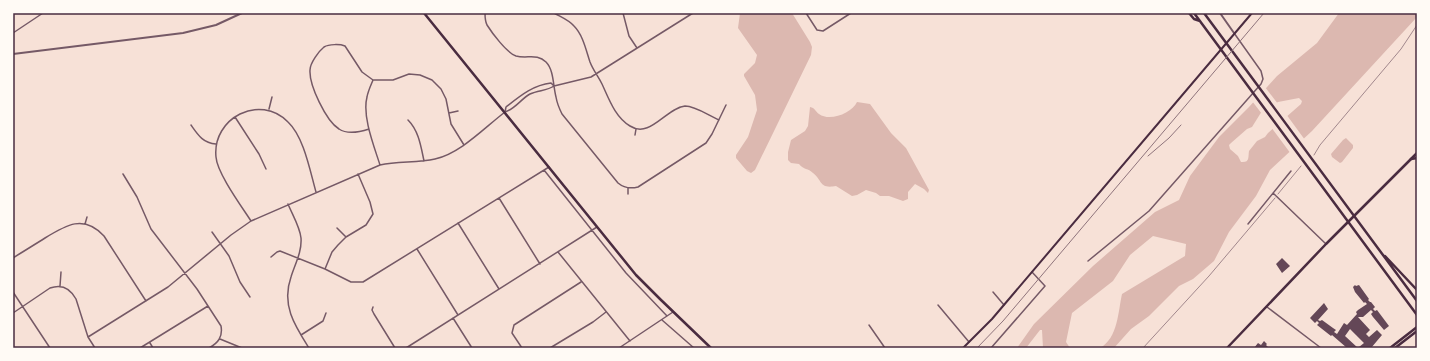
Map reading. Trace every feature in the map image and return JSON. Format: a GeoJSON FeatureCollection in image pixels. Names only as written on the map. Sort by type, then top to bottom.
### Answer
{"type":"FeatureCollection","features":[{"type":"Feature","properties":{"kind":"main road"},"geometry":{"type":"LineString","coordinates":[[424,13],[636,275],[711,348]]}},
{"type":"Feature","properties":{"kind":"main road"},"geometry":{"type":"LineString","coordinates":[[1189,13],[1194,19],[1200,20]]}},
{"type":"Feature","properties":{"kind":"main road"},"geometry":{"type":"LineString","coordinates":[[1194,13],[1417,315]]}},
{"type":"Feature","properties":{"kind":"main road"},"geometry":{"type":"LineString","coordinates":[[1204,13],[1417,301]]}},
{"type":"Feature","properties":{"kind":"main road"},"geometry":{"type":"LineString","coordinates":[[963,348],[1004,305],[1252,13]]}},
{"type":"Feature","properties":{"kind":"main road"},"geometry":{"type":"LineString","coordinates":[[1227,348],[1326,244],[1417,153]]}},
{"type":"Feature","properties":{"kind":"main road"},"geometry":{"type":"LineString","coordinates":[[1411,158],[1417,158]]}},
{"type":"Feature","properties":{"kind":"main road"},"geometry":{"type":"LineString","coordinates":[[1379,250],[1417,290]]}},
{"type":"Feature","properties":{"kind":"main road"},"geometry":{"type":"LineString","coordinates":[[1390,348],[1417,327]]}},
{"type":"Feature","properties":{"kind":"main road"},"geometry":{"type":"LineString","coordinates":[[1395,348],[1417,331]]}},
{"type":"Feature","properties":{"kind":"street"},"geometry":{"type":"LineString","coordinates":[[13,33],[43,13]]}},
{"type":"Feature","properties":{"kind":"street"},"geometry":{"type":"LineString","coordinates":[[13,53],[183,33],[216,25],[242,13]]}},
{"type":"Feature","properties":{"kind":"street"},"geometry":{"type":"LineString","coordinates":[[485,13],[485,18],[488,25],[509,52],[517,56],[538,57],[546,62],[550,67],[559,108],[567,121],[618,183],[628,188],[638,187],[703,144],[712,134],[726,105]]}},
{"type":"Feature","properties":{"kind":"street"},"geometry":{"type":"LineString","coordinates":[[554,13],[570,22],[578,31],[596,74],[612,106],[626,123],[636,129],[647,128],[684,106],[694,108],[719,120]]}},
{"type":"Feature","properties":{"kind":"street"},"geometry":{"type":"LineString","coordinates":[[623,13],[629,36],[637,48]]}},
{"type":"Feature","properties":{"kind":"street"},"geometry":{"type":"LineString","coordinates":[[88,337],[162,291],[251,221],[380,165],[394,162],[424,161],[444,156],[464,145],[505,112],[510,111],[532,93],[554,86],[584,80],[693,13]]}},
{"type":"Feature","properties":{"kind":"street"},"geometry":{"type":"LineString","coordinates":[[806,13],[817,30],[823,31],[851,13]]}},
{"type":"Feature","properties":{"kind":"street"},"geometry":{"type":"LineString","coordinates":[[1088,261],[1149,211],[1261,84],[1263,79],[1261,71],[1220,13]]}},
{"type":"Feature","properties":{"kind":"street"},"geometry":{"type":"LineString","coordinates":[[369,129],[359,132],[343,131],[329,118],[313,90],[310,68],[311,64],[324,48],[342,44],[348,50],[362,72],[373,80],[394,80],[409,74],[420,75],[427,78],[441,89],[446,99],[451,124],[464,145]]}},
{"type":"Feature","properties":{"kind":"street"},"geometry":{"type":"LineString","coordinates":[[373,80],[366,98],[366,112],[369,129],[380,165]]}},
{"type":"Feature","properties":{"kind":"street"},"geometry":{"type":"LineString","coordinates":[[505,112],[506,107],[526,91],[544,84],[551,83],[554,86]]}},
{"type":"Feature","properties":{"kind":"street"},"geometry":{"type":"LineString","coordinates":[[269,109],[272,97]]}},
{"type":"Feature","properties":{"kind":"street"},"geometry":{"type":"LineString","coordinates":[[251,221],[220,171],[216,158],[216,144],[221,131],[227,122],[247,110],[269,109],[279,114],[289,122],[297,134],[309,164],[316,192]]}},
{"type":"Feature","properties":{"kind":"street"},"geometry":{"type":"LineString","coordinates":[[449,113],[458,111]]}},
{"type":"Feature","properties":{"kind":"street"},"geometry":{"type":"LineString","coordinates":[[235,116],[266,168]]}},
{"type":"Feature","properties":{"kind":"street"},"geometry":{"type":"LineString","coordinates":[[408,120],[413,125],[421,144],[424,161]]}},
{"type":"Feature","properties":{"kind":"street"},"geometry":{"type":"LineString","coordinates":[[191,125],[199,138],[208,144],[216,144]]}},
{"type":"Feature","properties":{"kind":"street"},"geometry":{"type":"LineString","coordinates":[[636,129],[636,135]]}},
{"type":"Feature","properties":{"kind":"street"},"geometry":{"type":"LineString","coordinates":[[271,257],[280,251],[325,268],[350,282],[363,282],[549,167]]}},
{"type":"Feature","properties":{"kind":"street"},"geometry":{"type":"LineString","coordinates":[[544,170],[634,281],[667,316]]}},
{"type":"Feature","properties":{"kind":"street"},"geometry":{"type":"LineString","coordinates":[[1248,224],[1291,170]]}},
{"type":"Feature","properties":{"kind":"street"},"geometry":{"type":"LineString","coordinates":[[124,174],[137,197],[150,229],[185,273],[208,305],[222,328],[222,335],[220,339],[209,348]]}},
{"type":"Feature","properties":{"kind":"street"},"geometry":{"type":"LineString","coordinates":[[325,268],[332,252],[346,237],[366,225],[373,214],[370,202],[358,174]]}},
{"type":"Feature","properties":{"kind":"street"},"geometry":{"type":"LineString","coordinates":[[628,188],[628,194]]}},
{"type":"Feature","properties":{"kind":"street"},"geometry":{"type":"LineString","coordinates":[[1273,193],[1326,244]]}},
{"type":"Feature","properties":{"kind":"street"},"geometry":{"type":"LineString","coordinates":[[499,198],[540,264]]}},
{"type":"Feature","properties":{"kind":"street"},"geometry":{"type":"LineString","coordinates":[[288,204],[301,236],[301,247],[290,278],[287,293],[292,320],[309,348]]}},
{"type":"Feature","properties":{"kind":"street"},"geometry":{"type":"LineString","coordinates":[[85,224],[87,217]]}},
{"type":"Feature","properties":{"kind":"street"},"geometry":{"type":"LineString","coordinates":[[458,223],[499,289]]}},
{"type":"Feature","properties":{"kind":"street"},"geometry":{"type":"LineString","coordinates":[[13,258],[65,226],[85,224],[95,228],[104,236],[146,301]]}},
{"type":"Feature","properties":{"kind":"street"},"geometry":{"type":"LineString","coordinates":[[406,348],[598,227]]}},
{"type":"Feature","properties":{"kind":"street"},"geometry":{"type":"LineString","coordinates":[[337,228],[346,237]]}},
{"type":"Feature","properties":{"kind":"street"},"geometry":{"type":"LineString","coordinates":[[212,232],[229,256],[236,275],[244,290],[250,297]]}},
{"type":"Feature","properties":{"kind":"street"},"geometry":{"type":"LineString","coordinates":[[417,249],[458,315]]}},
{"type":"Feature","properties":{"kind":"street"},"geometry":{"type":"LineString","coordinates":[[558,252],[630,341]]}},
{"type":"Feature","properties":{"kind":"street"},"geometry":{"type":"LineString","coordinates":[[60,286],[61,272]]}},
{"type":"Feature","properties":{"kind":"street"},"geometry":{"type":"LineString","coordinates":[[991,348],[1045,286],[1032,272]]}},
{"type":"Feature","properties":{"kind":"street"},"geometry":{"type":"LineString","coordinates":[[522,348],[512,333],[513,327],[582,281]]}},
{"type":"Feature","properties":{"kind":"street"},"geometry":{"type":"LineString","coordinates":[[13,313],[50,288],[60,286],[68,289],[74,295],[88,337],[95,348]]}},
{"type":"Feature","properties":{"kind":"street"},"geometry":{"type":"LineString","coordinates":[[13,292],[50,348]]}},
{"type":"Feature","properties":{"kind":"street"},"geometry":{"type":"LineString","coordinates":[[993,292],[1004,305]]}},
{"type":"Feature","properties":{"kind":"street"},"geometry":{"type":"LineString","coordinates":[[140,348],[208,305]]}},
{"type":"Feature","properties":{"kind":"street"},"geometry":{"type":"LineString","coordinates":[[938,305],[969,342]]}},
{"type":"Feature","properties":{"kind":"street"},"geometry":{"type":"LineString","coordinates":[[373,307],[372,310],[374,314],[395,348]]}},
{"type":"Feature","properties":{"kind":"street"},"geometry":{"type":"LineString","coordinates":[[1267,307],[1321,348]]}},
{"type":"Feature","properties":{"kind":"street"},"geometry":{"type":"LineString","coordinates":[[550,348],[593,322],[606,312]]}},
{"type":"Feature","properties":{"kind":"street"},"geometry":{"type":"LineString","coordinates":[[619,348],[673,312]]}},
{"type":"Feature","properties":{"kind":"street"},"geometry":{"type":"LineString","coordinates":[[301,335],[323,321],[326,313]]}},
{"type":"Feature","properties":{"kind":"street"},"geometry":{"type":"LineString","coordinates":[[453,318],[472,348]]}},
{"type":"Feature","properties":{"kind":"street"},"geometry":{"type":"LineString","coordinates":[[662,320],[694,348]]}},
{"type":"Feature","properties":{"kind":"street"},"geometry":{"type":"LineString","coordinates":[[869,325],[885,348]]}},
{"type":"Feature","properties":{"kind":"street"},"geometry":{"type":"LineString","coordinates":[[220,339],[242,348]]}},
{"type":"Feature","properties":{"kind":"street"},"geometry":{"type":"LineString","coordinates":[[149,342],[153,348]]}},
{"type":"Feature","properties":{"kind":"path"},"geometry":{"type":"LineString","coordinates":[[1313,156],[1320,145],[1405,44],[1417,24]]}},
{"type":"Feature","properties":{"kind":"path"},"geometry":{"type":"LineString","coordinates":[[1277,195],[1304,163]]}},
{"type":"Feature","properties":{"kind":"path"},"geometry":{"type":"LineString","coordinates":[[1143,348],[1209,276],[1275,198]]}},
{"type":"Feature","properties":{"kind":"shaded area"},"geometry":{"type":"Polygon","coordinates":[[[740,13],[792,13],[812,47],[811,55],[755,170],[751,173],[747,171],[736,158],[736,155],[748,137],[757,110],[755,95],[744,74],[755,63],[757,55],[738,28],[740,13]]]}},
{"type":"Feature","properties":{"kind":"shaded area"},"geometry":{"type":"Polygon","coordinates":[[[1339,13],[1417,13],[1417,17],[1312,131],[1270,170],[1256,196],[1229,232],[1214,261],[1193,279],[1179,286],[1149,316],[1131,329],[1114,348],[1100,348],[1106,344],[1114,331],[1122,294],[1185,256],[1186,244],[1153,236],[1130,255],[1113,281],[1072,313],[1066,342],[1070,348],[1043,348],[1042,330],[1040,330],[1026,348],[1017,348],[1034,324],[1093,266],[1155,212],[1179,200],[1190,176],[1219,137],[1277,76],[1317,43],[1339,13]],[[1299,98],[1278,102],[1262,111],[1252,127],[1247,129],[1229,145],[1230,149],[1238,156],[1241,162],[1246,162],[1249,151],[1257,141],[1265,137],[1301,104],[1302,101],[1299,98]]]}},
{"type":"Feature","properties":{"kind":"shaded area"},"geometry":{"type":"Polygon","coordinates":[[[857,102],[870,104],[891,133],[906,148],[929,190],[928,193],[915,184],[908,192],[908,199],[903,201],[889,196],[880,196],[866,190],[852,196],[836,186],[831,187],[822,184],[811,171],[799,164],[791,163],[788,160],[791,140],[805,131],[808,126],[810,107],[824,116],[835,117],[846,113],[857,102]]]}},
{"type":"Feature","properties":{"kind":"shaded area"},"geometry":{"type":"Polygon","coordinates":[[[1346,138],[1353,145],[1353,148],[1340,163],[1332,157],[1331,154],[1346,138]]]}},
{"type":"Feature","properties":{"kind":"pier"},"geometry":{"type":"Polygon","coordinates":[[[1265,87],[1278,104],[1262,114],[1252,101],[1265,87]]]}},
{"type":"Feature","properties":{"kind":"pier"},"geometry":{"type":"Polygon","coordinates":[[[1286,114],[1305,140],[1291,154],[1271,127],[1286,114]]]}},
{"type":"Feature","properties":{"kind":"building"},"geometry":{"type":"Polygon","coordinates":[[[1282,258],[1290,266],[1282,273],[1276,264],[1282,258]]]}},
{"type":"Feature","properties":{"kind":"building"},"geometry":{"type":"Polygon","coordinates":[[[1355,285],[1359,285],[1369,299],[1368,300],[1375,307],[1373,309],[1375,311],[1377,310],[1389,326],[1384,330],[1371,314],[1373,312],[1371,310],[1363,317],[1358,317],[1370,330],[1366,334],[1369,337],[1377,330],[1382,335],[1371,348],[1360,348],[1359,347],[1364,343],[1350,329],[1345,336],[1358,348],[1347,348],[1317,325],[1319,323],[1317,321],[1315,323],[1310,318],[1324,303],[1328,309],[1318,320],[1322,320],[1336,330],[1334,332],[1337,334],[1344,323],[1347,325],[1357,314],[1356,312],[1367,304],[1365,302],[1364,303],[1355,292],[1353,287],[1355,285]]]}},
{"type":"Feature","properties":{"kind":"building"},"geometry":{"type":"Polygon","coordinates":[[[1264,341],[1269,348],[1254,348],[1258,343],[1261,345],[1264,341]]]}},
{"type":"Feature","properties":{"kind":"railway"},"geometry":{"type":"LineString","coordinates":[[977,348],[1003,321],[1264,13]]}},
{"type":"Feature","properties":{"kind":"railway"},"geometry":{"type":"LineString","coordinates":[[1148,156],[1169,138],[1181,125]]}}]}
